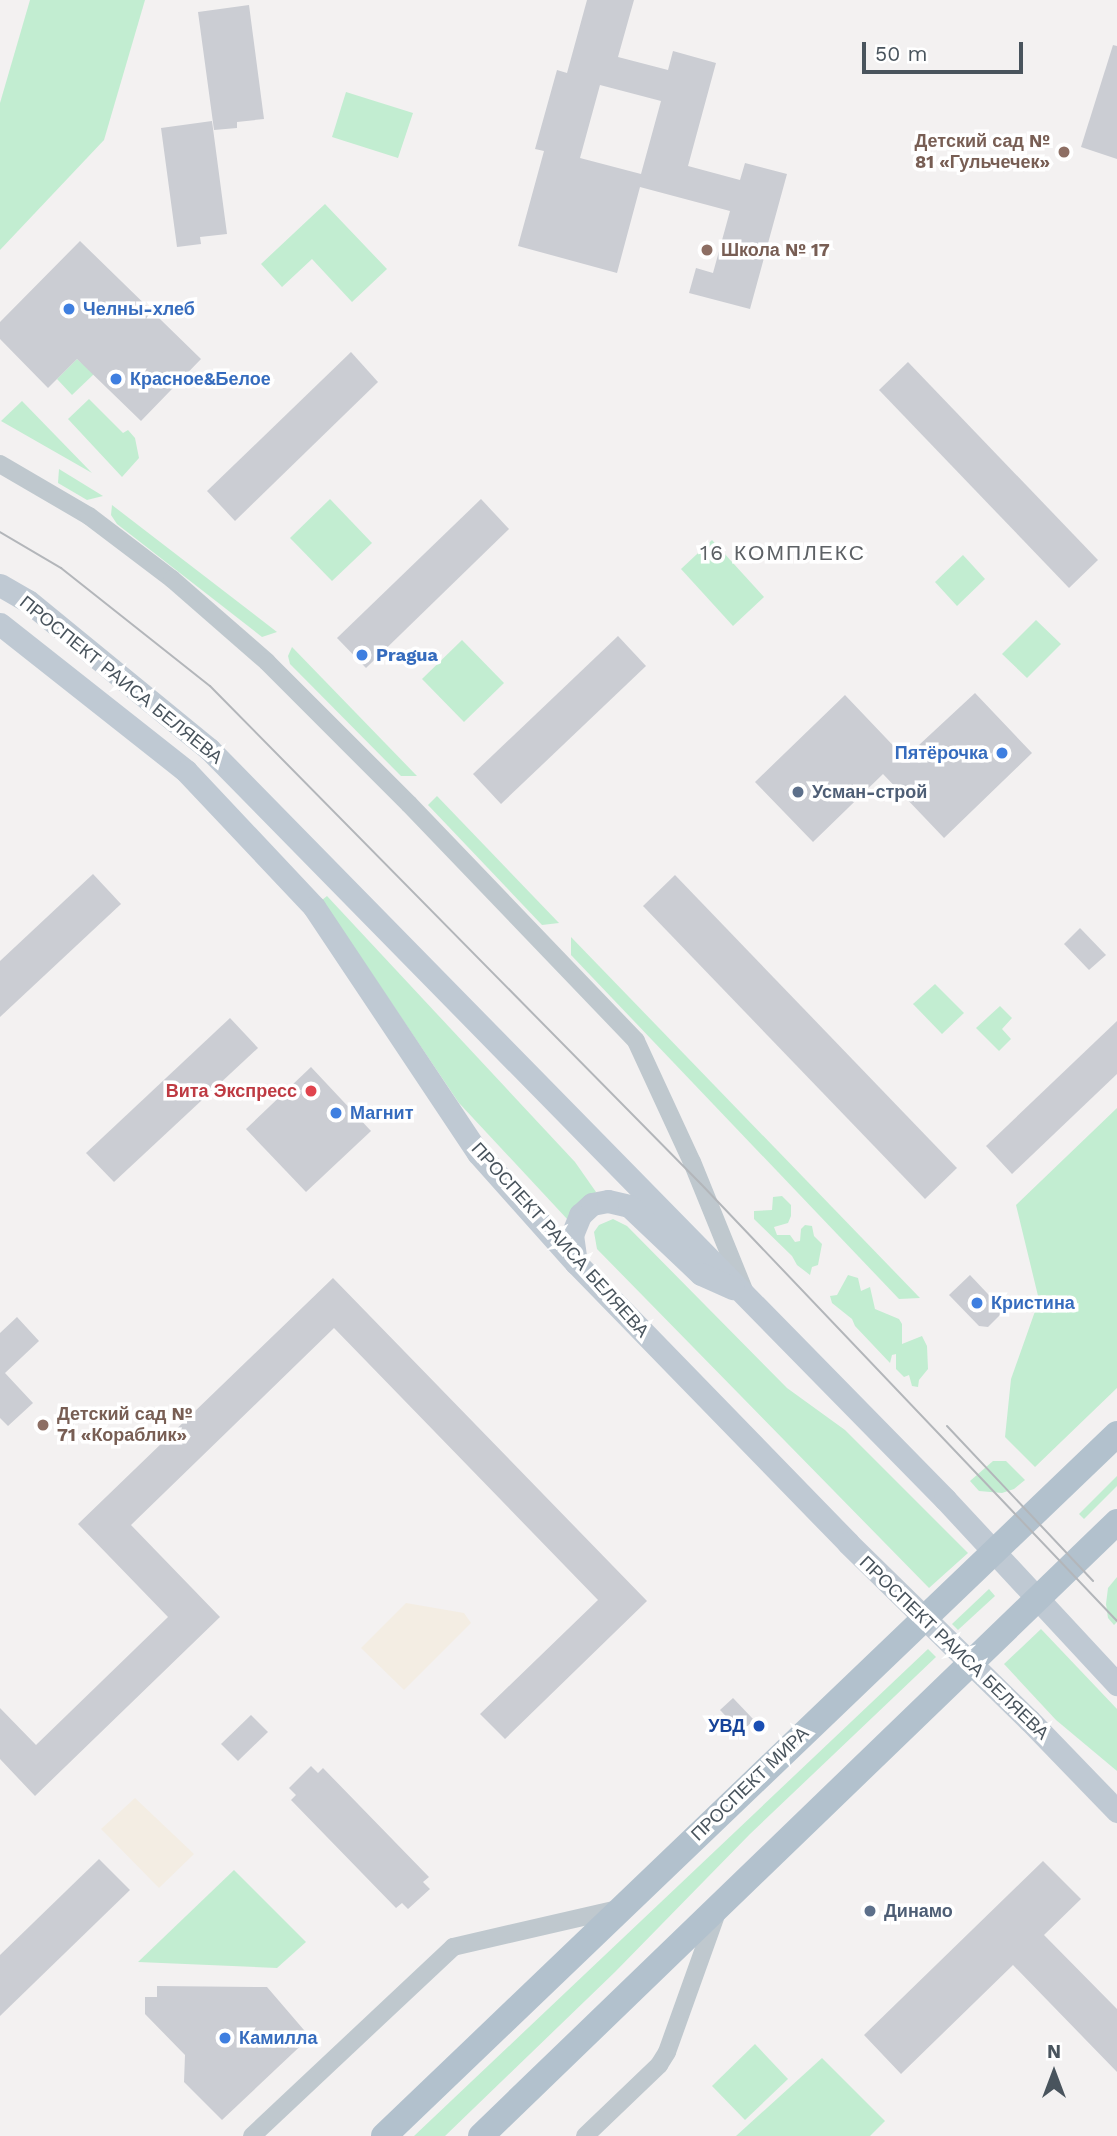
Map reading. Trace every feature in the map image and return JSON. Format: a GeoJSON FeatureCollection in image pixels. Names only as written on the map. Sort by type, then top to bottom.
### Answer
{"type":"FeatureCollection","features":[{"type":"Feature","properties":{"kind":"main road","name":"ПРОСПЕКТ МИРА"},"geometry":{"type":"LineString","coordinates":[[384,2136],[1117,1434]]}},
{"type":"Feature","properties":{"kind":"main road"},"geometry":{"type":"LineString","coordinates":[[481,2136],[1117,1522]]}},
{"type":"Feature","properties":{"kind":"street"},"geometry":{"type":"LineString","coordinates":[[0,464],[89,516],[172,579],[257,653],[409,804],[636,1041],[692,1162],[745,1293]]}},
{"type":"Feature","properties":{"kind":"street","name":"ПРОСПЕКТ РАИСА БЕЛЯЕВА"},"geometry":{"type":"LineString","coordinates":[[0,585],[28,601],[209,749],[745,1293],[1117,1684]]}},
{"type":"Feature","properties":{"kind":"street","name":"ПРОСПЕКТ РАИСА БЕЛЯЕВА"},"geometry":{"type":"LineString","coordinates":[[0,624],[186,771],[314,907],[478,1153],[576,1263],[1117,1811]]}},
{"type":"Feature","properties":{"kind":"street"},"geometry":{"type":"LineString","coordinates":[[576,1263],[572,1235],[580,1215],[592,1204],[608,1201],[629,1206],[701,1274],[745,1293]]}},
{"type":"Feature","properties":{"kind":"street"},"geometry":{"type":"LineString","coordinates":[[585,2136],[659,2065],[667,2052],[720,1906]]}},
{"type":"Feature","properties":{"kind":"street"},"geometry":{"type":"LineString","coordinates":[[252,2136],[453,1947],[621,1909]]}},
{"type":"Feature","properties":{"kind":"green space"},"geometry":{"type":"Polygon","coordinates":[[[30,0],[145,0],[104,140],[0,250],[0,103],[30,0]]]}},
{"type":"Feature","properties":{"kind":"green space"},"geometry":{"type":"Polygon","coordinates":[[[346,92],[413,113],[398,158],[332,137],[346,92]]]}},
{"type":"Feature","properties":{"kind":"green space"},"geometry":{"type":"Polygon","coordinates":[[[325,204],[387,269],[352,302],[312,259],[282,287],[261,264],[325,204]]]}},
{"type":"Feature","properties":{"kind":"green space"},"geometry":{"type":"Polygon","coordinates":[[[77,359],[94,374],[72,395],[57,379],[77,359]]]}},
{"type":"Feature","properties":{"kind":"green space"},"geometry":{"type":"Polygon","coordinates":[[[89,399],[123,433],[128,430],[135,438],[139,458],[122,477],[68,419],[89,399]]]}},
{"type":"Feature","properties":{"kind":"green space"},"geometry":{"type":"Polygon","coordinates":[[[22,401],[92,473],[1,421],[22,401]]]}},
{"type":"Feature","properties":{"kind":"green space"},"geometry":{"type":"Polygon","coordinates":[[[59,469],[103,496],[87,500],[58,483],[59,469]]]}},
{"type":"Feature","properties":{"kind":"green space"},"geometry":{"type":"Polygon","coordinates":[[[330,499],[372,543],[332,581],[290,538],[330,499]]]}},
{"type":"Feature","properties":{"kind":"green space"},"geometry":{"type":"Polygon","coordinates":[[[112,505],[277,632],[262,637],[117,524],[111,515],[112,505]]]}},
{"type":"Feature","properties":{"kind":"green space"},"geometry":{"type":"Polygon","coordinates":[[[712,540],[764,597],[733,626],[681,569],[712,540]]]}},
{"type":"Feature","properties":{"kind":"green space"},"geometry":{"type":"Polygon","coordinates":[[[963,555],[985,579],[957,606],[935,582],[963,555]]]}},
{"type":"Feature","properties":{"kind":"green space"},"geometry":{"type":"Polygon","coordinates":[[[1036,620],[1061,644],[1027,678],[1002,654],[1036,620]]]}},
{"type":"Feature","properties":{"kind":"green space"},"geometry":{"type":"Polygon","coordinates":[[[462,640],[504,683],[464,722],[422,679],[462,640]]]}},
{"type":"Feature","properties":{"kind":"green space"},"geometry":{"type":"Polygon","coordinates":[[[292,647],[417,776],[401,776],[290,664],[288,656],[292,647]]]}},
{"type":"Feature","properties":{"kind":"green space"},"geometry":{"type":"Polygon","coordinates":[[[437,796],[559,923],[542,925],[428,805],[437,796]]]}},
{"type":"Feature","properties":{"kind":"green space"},"geometry":{"type":"Polygon","coordinates":[[[327,896],[575,1162],[596,1192],[568,1220],[459,1103],[322,900],[327,896]]]}},
{"type":"Feature","properties":{"kind":"green space"},"geometry":{"type":"Polygon","coordinates":[[[571,937],[920,1298],[899,1299],[571,955],[571,937]]]}},
{"type":"Feature","properties":{"kind":"green space"},"geometry":{"type":"Polygon","coordinates":[[[935,984],[964,1013],[942,1034],[913,1004],[935,984]]]}},
{"type":"Feature","properties":{"kind":"green space"},"geometry":{"type":"Polygon","coordinates":[[[1000,1006],[1012,1018],[1002,1029],[1011,1039],[999,1051],[976,1028],[1000,1006]]]}},
{"type":"Feature","properties":{"kind":"green space"},"geometry":{"type":"Polygon","coordinates":[[[1117,1108],[1117,1388],[1035,1467],[1005,1437],[1011,1379],[1039,1300],[1016,1205],[1117,1108]]]}},
{"type":"Feature","properties":{"kind":"green space"},"geometry":{"type":"Polygon","coordinates":[[[782,1196],[791,1205],[791,1216],[788,1223],[774,1227],[777,1235],[790,1235],[795,1242],[800,1241],[801,1229],[805,1225],[812,1226],[814,1236],[822,1244],[818,1265],[812,1267],[810,1275],[797,1265],[792,1256],[754,1219],[754,1211],[772,1210],[773,1197],[782,1196]]]}},
{"type":"Feature","properties":{"kind":"green space"},"geometry":{"type":"Polygon","coordinates":[[[613,1219],[627,1226],[787,1388],[845,1430],[968,1553],[929,1588],[597,1249],[594,1232],[599,1225],[613,1219]]]}},
{"type":"Feature","properties":{"kind":"green space"},"geometry":{"type":"Polygon","coordinates":[[[848,1275],[858,1278],[861,1291],[870,1287],[875,1309],[899,1319],[902,1324],[902,1344],[922,1336],[927,1346],[928,1369],[919,1380],[918,1387],[912,1386],[909,1375],[904,1377],[896,1369],[896,1354],[892,1355],[890,1363],[855,1326],[852,1319],[832,1303],[830,1296],[837,1295],[848,1275]]]}},
{"type":"Feature","properties":{"kind":"green space"},"geometry":{"type":"Polygon","coordinates":[[[993,1461],[1006,1461],[1025,1480],[1014,1489],[1002,1493],[979,1491],[970,1481],[993,1461]]]}},
{"type":"Feature","properties":{"kind":"green space"},"geometry":{"type":"Polygon","coordinates":[[[1117,1476],[1117,1486],[1084,1519],[1079,1514],[1117,1476]]]}},
{"type":"Feature","properties":{"kind":"green space"},"geometry":{"type":"Polygon","coordinates":[[[1117,1577],[1117,1622],[1114,1625],[1108,1618],[1106,1604],[1108,1588],[1117,1577]]]}},
{"type":"Feature","properties":{"kind":"green space"},"geometry":{"type":"Polygon","coordinates":[[[989,1589],[995,1596],[958,1630],[952,1624],[989,1589]]]}},
{"type":"Feature","properties":{"kind":"green space"},"geometry":{"type":"Polygon","coordinates":[[[1041,1629],[1117,1709],[1117,1771],[1056,1720],[1004,1664],[1041,1629]]]}},
{"type":"Feature","properties":{"kind":"green space"},"geometry":{"type":"Polygon","coordinates":[[[928,1649],[936,1657],[750,1834],[615,1972],[445,2136],[414,2136],[928,1649]]]}},
{"type":"Feature","properties":{"kind":"green space"},"geometry":{"type":"Polygon","coordinates":[[[234,1870],[306,1942],[277,1968],[138,1962],[234,1870]]]}},
{"type":"Feature","properties":{"kind":"green space"},"geometry":{"type":"Polygon","coordinates":[[[755,2044],[788,2079],[745,2120],[712,2086],[755,2044]]]}},
{"type":"Feature","properties":{"kind":"green space"},"geometry":{"type":"Polygon","coordinates":[[[822,2058],[885,2121],[870,2136],[736,2136],[822,2058]]]}},
{"type":"Feature","properties":{"kind":"sand"},"geometry":{"type":"Polygon","coordinates":[[[406,1603],[464,1613],[471,1623],[404,1690],[361,1648],[406,1603]]]}},
{"type":"Feature","properties":{"kind":"sand"},"geometry":{"type":"Polygon","coordinates":[[[135,1798],[194,1854],[159,1888],[101,1829],[135,1798]]]}},
{"type":"Feature","properties":{"kind":"building"},"geometry":{"type":"Polygon","coordinates":[[[587,0],[634,0],[618,57],[668,70],[673,51],[716,63],[688,166],[740,180],[745,163],[787,174],[750,309],[689,293],[696,268],[713,273],[730,211],[640,187],[617,273],[518,246],[544,151],[535,149],[557,70],[567,73],[587,0]],[[600,85],[580,158],[641,174],[661,101],[600,85]]]}},
{"type":"Feature","properties":{"kind":"building"},"geometry":{"type":"Polygon","coordinates":[[[249,5],[264,119],[237,122],[237,128],[214,130],[198,12],[249,5]]]}},
{"type":"Feature","properties":{"kind":"building"},"geometry":{"type":"Polygon","coordinates":[[[1113,45],[1117,46],[1117,159],[1081,147],[1113,45]]]}},
{"type":"Feature","properties":{"kind":"building"},"geometry":{"type":"Polygon","coordinates":[[[212,121],[227,234],[200,237],[201,244],[177,247],[161,128],[212,121]]]}},
{"type":"Feature","properties":{"kind":"building"},"geometry":{"type":"Polygon","coordinates":[[[80,241],[201,359],[141,421],[77,359],[48,388],[0,339],[0,322],[80,241]]]}},
{"type":"Feature","properties":{"kind":"building"},"geometry":{"type":"Polygon","coordinates":[[[351,352],[378,382],[235,521],[207,491],[351,352]]]}},
{"type":"Feature","properties":{"kind":"building"},"geometry":{"type":"Polygon","coordinates":[[[908,362],[1098,560],[1069,588],[879,390],[908,362]]]}},
{"type":"Feature","properties":{"kind":"building"},"geometry":{"type":"Polygon","coordinates":[[[481,499],[509,529],[366,668],[337,638],[481,499]]]}},
{"type":"Feature","properties":{"kind":"building"},"geometry":{"type":"Polygon","coordinates":[[[618,636],[646,666],[501,804],[473,774],[618,636]]]}},
{"type":"Feature","properties":{"kind":"building"},"geometry":{"type":"Polygon","coordinates":[[[975,693],[1032,753],[944,838],[883,774],[813,842],[755,782],[845,695],[905,758],[975,693]]]}},
{"type":"Feature","properties":{"kind":"building"},"geometry":{"type":"Polygon","coordinates":[[[93,874],[121,904],[0,1017],[0,961],[93,874]]]}},
{"type":"Feature","properties":{"kind":"building"},"geometry":{"type":"Polygon","coordinates":[[[675,875],[957,1168],[925,1199],[643,906],[675,875]]]}},
{"type":"Feature","properties":{"kind":"building"},"geometry":{"type":"Polygon","coordinates":[[[1080,928],[1106,955],[1089,970],[1064,944],[1080,928]]]}},
{"type":"Feature","properties":{"kind":"building"},"geometry":{"type":"Polygon","coordinates":[[[230,1018],[258,1048],[114,1182],[86,1153],[230,1018]]]}},
{"type":"Feature","properties":{"kind":"building"},"geometry":{"type":"Polygon","coordinates":[[[1117,1021],[1117,1074],[1012,1174],[986,1146],[1117,1021]]]}},
{"type":"Feature","properties":{"kind":"building"},"geometry":{"type":"Polygon","coordinates":[[[311,1067],[371,1131],[306,1192],[246,1129],[311,1067]]]}},
{"type":"Feature","properties":{"kind":"building","name":"Кристина"},"geometry":{"type":"Polygon","coordinates":[[[970,1275],[1004,1311],[988,1327],[979,1326],[949,1295],[970,1275]]]}},
{"type":"Feature","properties":{"kind":"building"},"geometry":{"type":"Polygon","coordinates":[[[333,1278],[647,1601],[505,1739],[480,1714],[598,1600],[334,1328],[131,1525],[220,1617],[35,1796],[0,1759],[0,1708],[36,1745],[168,1617],[78,1524],[333,1278]]]}},
{"type":"Feature","properties":{"kind":"building"},"geometry":{"type":"Polygon","coordinates":[[[17,1317],[39,1341],[5,1373],[33,1403],[8,1426],[0,1418],[0,1333],[17,1317]]]}},
{"type":"Feature","properties":{"kind":"building"},"geometry":{"type":"Polygon","coordinates":[[[733,1698],[754,1720],[741,1732],[720,1710],[733,1698]]]}},
{"type":"Feature","properties":{"kind":"building"},"geometry":{"type":"Polygon","coordinates":[[[251,1715],[268,1732],[238,1761],[221,1744],[251,1715]]]}},
{"type":"Feature","properties":{"kind":"building"},"geometry":{"type":"Polygon","coordinates":[[[311,1766],[318,1773],[323,1768],[429,1877],[423,1882],[430,1889],[408,1909],[402,1903],[396,1908],[291,1800],[296,1795],[289,1788],[311,1766]]]}},
{"type":"Feature","properties":{"kind":"building"},"geometry":{"type":"Polygon","coordinates":[[[99,1859],[130,1890],[0,2016],[0,1955],[99,1859]]]}},
{"type":"Feature","properties":{"kind":"building"},"geometry":{"type":"Polygon","coordinates":[[[1043,1861],[1081,1899],[1044,1935],[1117,2009],[1117,2072],[1013,1965],[901,2074],[864,2035],[1043,1861]]]}},
{"type":"Feature","properties":{"kind":"building"},"geometry":{"type":"Polygon","coordinates":[[[157,1986],[267,1987],[310,2037],[222,2120],[184,2082],[185,2055],[145,2014],[145,1997],[157,1997],[157,1986]]]}},
{"type":"Feature","properties":{"kind":"tram line"},"geometry":{"type":"LineString","coordinates":[[0,532],[61,568],[210,686],[701,1184],[1117,1621]]}},
{"type":"Feature","properties":{"kind":"tram line"},"geometry":{"type":"LineString","coordinates":[[947,1426],[1093,1581]]}},
{"type":"Feature","properties":{"kind":"place","name":"Детский сад № 81 «Гульчечек»"},"geometry":{"type":"Point","coordinates":[1064,152]}},
{"type":"Feature","properties":{"kind":"place","name":"Школа № 17"},"geometry":{"type":"Point","coordinates":[707,250]}},
{"type":"Feature","properties":{"kind":"place","name":"Челны-хлеб"},"geometry":{"type":"Point","coordinates":[69,309]}},
{"type":"Feature","properties":{"kind":"place","name":"Красное&Белое"},"geometry":{"type":"Point","coordinates":[116,379]}},
{"type":"Feature","properties":{"kind":"place","name":"Pragua"},"geometry":{"type":"Point","coordinates":[362,655]}},
{"type":"Feature","properties":{"kind":"place","name":"Пятёрочка"},"geometry":{"type":"Point","coordinates":[1002,753]}},
{"type":"Feature","properties":{"kind":"place","name":"Усман-строй"},"geometry":{"type":"Point","coordinates":[798,792]}},
{"type":"Feature","properties":{"kind":"place","name":"Вита Экспресс"},"geometry":{"type":"Point","coordinates":[311,1091]}},
{"type":"Feature","properties":{"kind":"place","name":"Магнит"},"geometry":{"type":"Point","coordinates":[336,1113]}},
{"type":"Feature","properties":{"kind":"place","name":"Кристина"},"geometry":{"type":"Point","coordinates":[977,1303]}},
{"type":"Feature","properties":{"kind":"place","name":"Детский сад № 71 «Кораблик»"},"geometry":{"type":"Point","coordinates":[43,1425]}},
{"type":"Feature","properties":{"kind":"place","name":"УВД"},"geometry":{"type":"Point","coordinates":[759,1726]}},
{"type":"Feature","properties":{"kind":"place","name":"Динамо"},"geometry":{"type":"Point","coordinates":[870,1911]}},
{"type":"Feature","properties":{"kind":"place","name":"Камилла"},"geometry":{"type":"Point","coordinates":[225,2038]}},
{"type":"Feature","properties":{"kind":"district","name":"16 КОМПЛЕКС"},"geometry":{"type":"Point","coordinates":[783,553]}}]}
